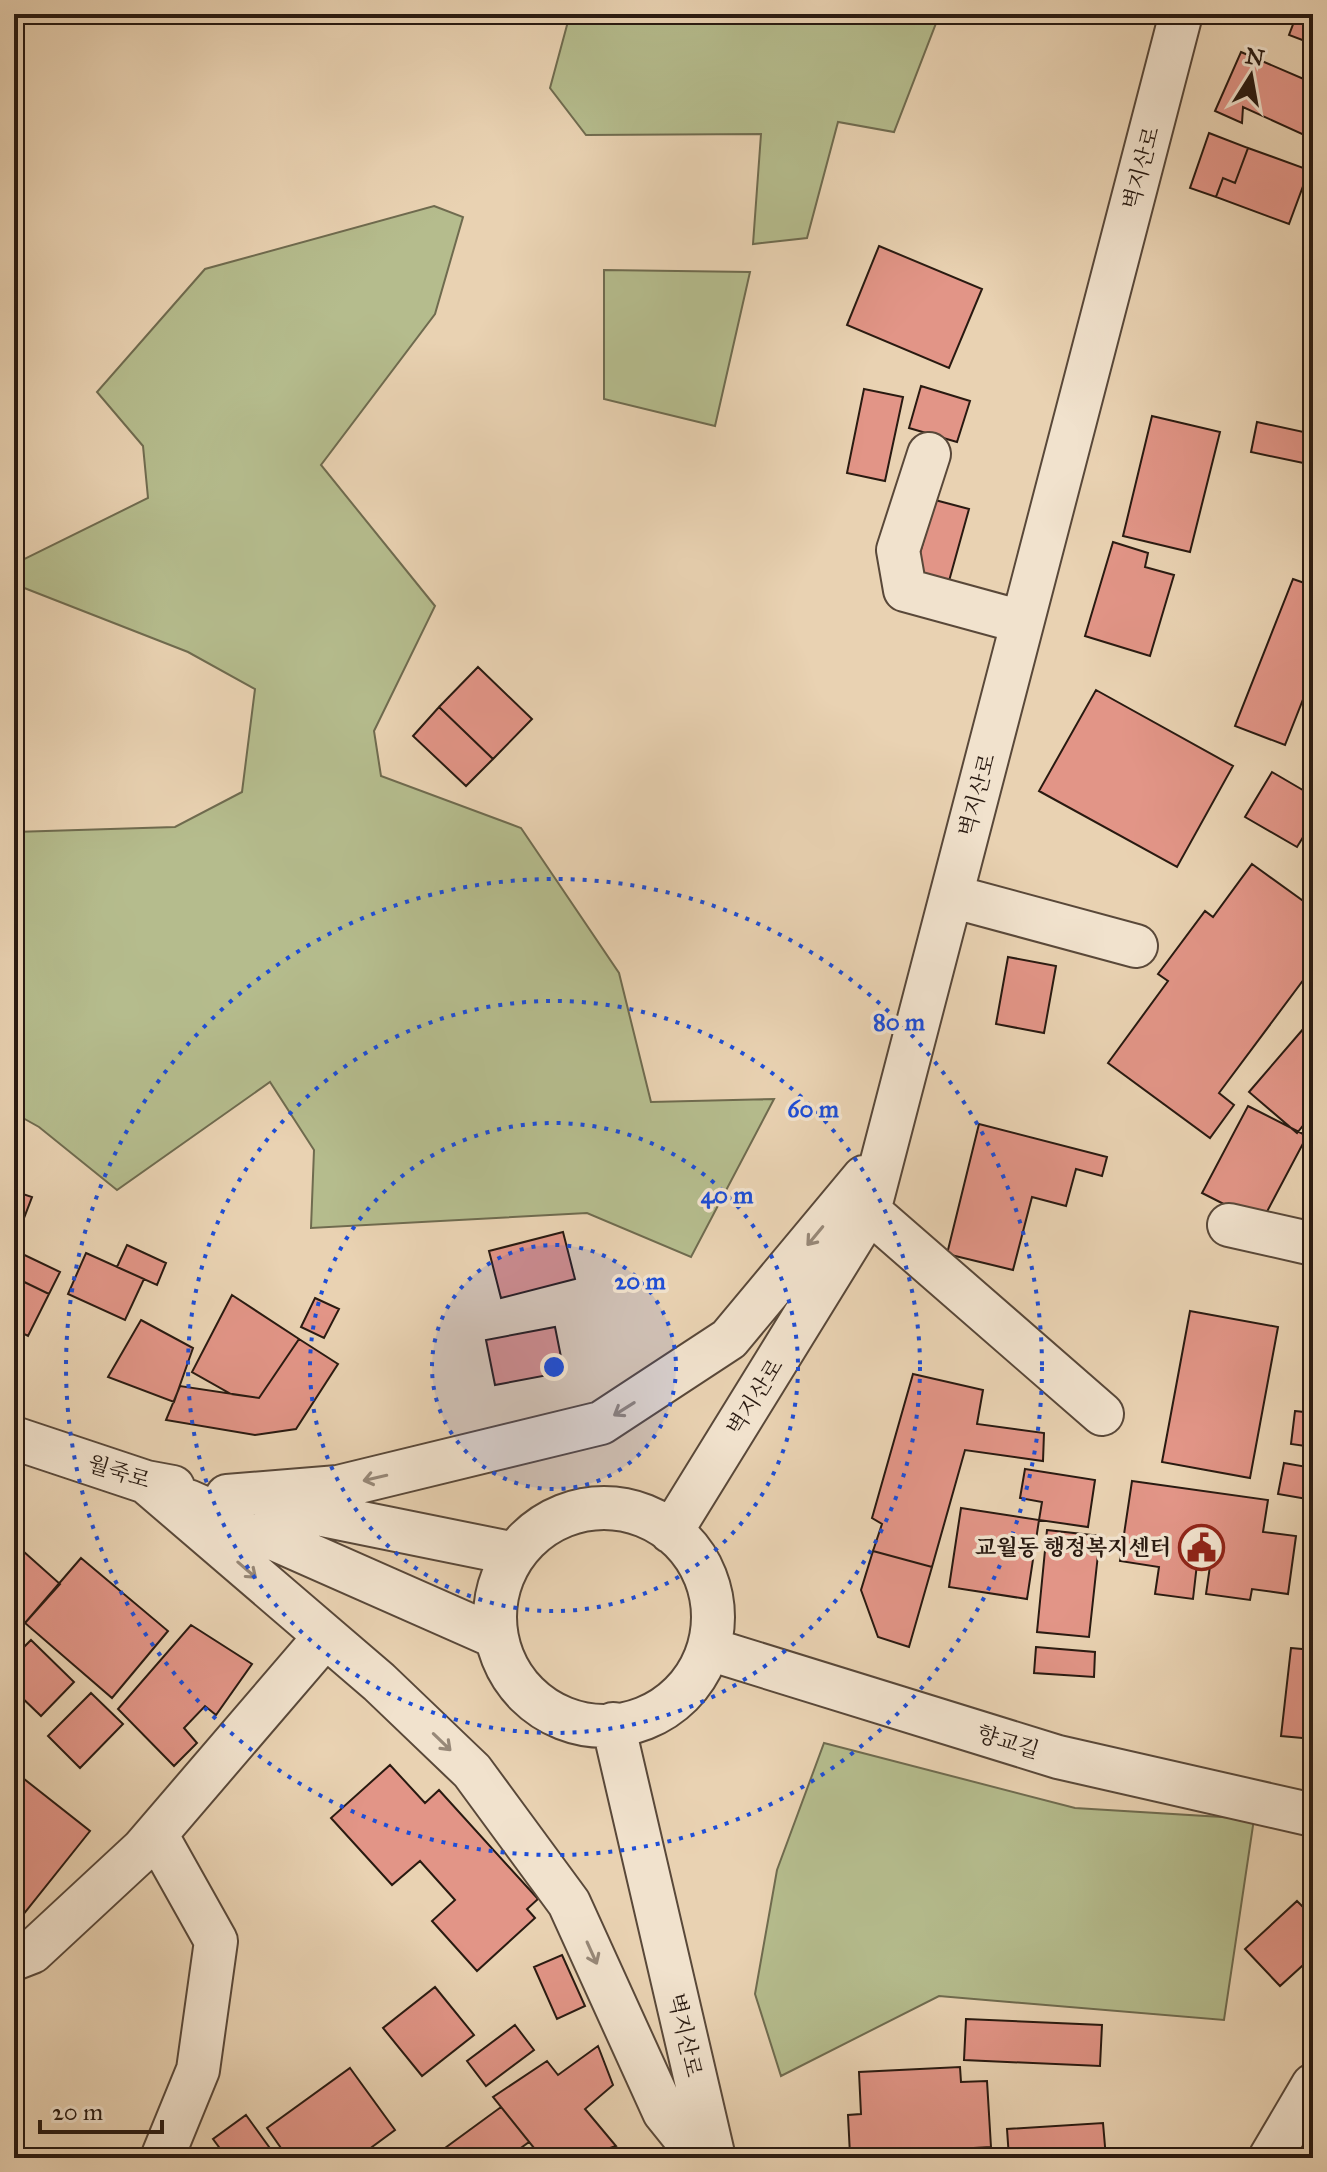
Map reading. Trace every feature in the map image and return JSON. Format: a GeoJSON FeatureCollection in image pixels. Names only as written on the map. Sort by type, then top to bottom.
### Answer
{"type":"FeatureCollection","features":[{"type":"Feature","properties":{"kind":"street","name":"벽지산로"},"geometry":{"type":"LineString","coordinates":[[671,1532],[869,1211],[1181,14]]}},
{"type":"Feature","properties":{"kind":"street"},"geometry":{"type":"LineString","coordinates":[[929,454],[898,550],[905,590],[1022,622]]}},
{"type":"Feature","properties":{"kind":"street"},"geometry":{"type":"LineString","coordinates":[[951,896],[1136,946]]}},
{"type":"Feature","properties":{"kind":"street"},"geometry":{"type":"LineString","coordinates":[[227,1496],[338,1487],[601,1423],[729,1339],[883,1155]]}},
{"type":"Feature","properties":{"kind":"street"},"geometry":{"type":"LineString","coordinates":[[869,1211],[1102,1414]]}},
{"type":"Feature","properties":{"kind":"street"},"geometry":{"type":"LineString","coordinates":[[1229,1225],[1313,1244]]}},
{"type":"Feature","properties":{"kind":"street","name":"월죽로"},"geometry":{"type":"LineString","coordinates":[[14,1438],[146,1482],[227,1496]]}},
{"type":"Feature","properties":{"kind":"street"},"geometry":{"type":"LineString","coordinates":[[146,1482],[496,1637]]}},
{"type":"Feature","properties":{"kind":"street"},"geometry":{"type":"LineString","coordinates":[[146,1482],[324,1638],[379,1682],[472,1771],[569,1903],[664,2112],[701,2158]]}},
{"type":"Feature","properties":{"kind":"street"},"geometry":{"type":"LineString","coordinates":[[227,1496],[515,1554]]}},
{"type":"Feature","properties":{"kind":"street"},"geometry":{"type":"LineString","coordinates":[[594,1508],[631,1511],[663,1525],[671,1532],[690,1548],[707,1579],[713,1614],[709,1649],[692,1681],[667,1706],[636,1721],[599,1726],[563,1718],[532,1700],[509,1672],[496,1637],[495,1601],[506,1566],[528,1537],[559,1517],[594,1508]]}},
{"type":"Feature","properties":{"kind":"street"},"geometry":{"type":"LineString","coordinates":[[14,1959],[32,1952],[143,1849],[324,1638]]}},
{"type":"Feature","properties":{"kind":"street","name":"향교길"},"geometry":{"type":"LineString","coordinates":[[709,1649],[1058,1757],[1313,1815]]}},
{"type":"Feature","properties":{"kind":"street","name":"벽지산로"},"geometry":{"type":"LineString","coordinates":[[613,1724],[714,2158]]}},
{"type":"Feature","properties":{"kind":"street"},"geometry":{"type":"LineString","coordinates":[[156,1834],[216,1941],[198,2070],[162,2158]]}},
{"type":"Feature","properties":{"kind":"street"},"geometry":{"type":"LineString","coordinates":[[1270,2158],[1313,2085]]}},
{"type":"Feature","properties":{"kind":"green space"},"geometry":{"type":"Polygon","coordinates":[[[570,14],[902,14],[938,18],[894,132],[838,122],[807,238],[753,244],[761,134],[586,135],[550,88],[570,14]]]}},
{"type":"Feature","properties":{"kind":"green space"},"geometry":{"type":"Polygon","coordinates":[[[434,206],[463,217],[435,314],[321,465],[435,606],[374,731],[381,776],[521,828],[619,973],[651,1102],[774,1099],[691,1257],[587,1213],[311,1228],[314,1150],[270,1082],[117,1190],[39,1127],[14,1113],[14,832],[175,827],[242,792],[255,689],[188,652],[14,584],[14,564],[148,498],[143,446],[97,392],[205,269],[434,206]]]}},
{"type":"Feature","properties":{"kind":"green space"},"geometry":{"type":"Polygon","coordinates":[[[604,270],[750,272],[715,426],[604,399],[604,270]]]}},
{"type":"Feature","properties":{"kind":"green space"},"geometry":{"type":"Polygon","coordinates":[[[824,1743],[1075,1808],[1254,1819],[1224,2020],[939,1996],[781,2076],[755,1994],[777,1870],[824,1743]]]}},
{"type":"Feature","properties":{"kind":"building"},"geometry":{"type":"Polygon","coordinates":[[[1021,14],[1101,14],[1100,21],[1021,14]]]}},
{"type":"Feature","properties":{"kind":"building"},"geometry":{"type":"Polygon","coordinates":[[[1297,14],[1313,14],[1313,44],[1289,35],[1297,14]]]}},
{"type":"Feature","properties":{"kind":"building"},"geometry":{"type":"Polygon","coordinates":[[[1241,52],[1313,83],[1313,139],[1243,107],[1242,123],[1215,111],[1241,52]]]}},
{"type":"Feature","properties":{"kind":"building"},"geometry":{"type":"Polygon","coordinates":[[[1209,133],[1248,148],[1235,183],[1223,178],[1216,197],[1190,188],[1209,133]]]}},
{"type":"Feature","properties":{"kind":"building"},"geometry":{"type":"Polygon","coordinates":[[[1248,148],[1309,170],[1289,224],[1216,197],[1223,178],[1235,183],[1248,148]]]}},
{"type":"Feature","properties":{"kind":"building"},"geometry":{"type":"Polygon","coordinates":[[[879,246],[982,289],[949,368],[847,325],[879,246]]]}},
{"type":"Feature","properties":{"kind":"building"},"geometry":{"type":"Polygon","coordinates":[[[921,386],[970,401],[957,442],[909,428],[921,386]]]}},
{"type":"Feature","properties":{"kind":"building"},"geometry":{"type":"Polygon","coordinates":[[[864,389],[903,397],[885,481],[847,473],[864,389]]]}},
{"type":"Feature","properties":{"kind":"building"},"geometry":{"type":"Polygon","coordinates":[[[1152,416],[1220,432],[1190,552],[1123,536],[1152,416]]]}},
{"type":"Feature","properties":{"kind":"building"},"geometry":{"type":"Polygon","coordinates":[[[1257,422],[1313,434],[1313,465],[1251,452],[1257,422]]]}},
{"type":"Feature","properties":{"kind":"building"},"geometry":{"type":"Polygon","coordinates":[[[935,500],[969,509],[949,581],[915,571],[935,500]]]}},
{"type":"Feature","properties":{"kind":"building"},"geometry":{"type":"Polygon","coordinates":[[[1113,542],[1148,553],[1145,567],[1174,575],[1150,656],[1085,636],[1113,542]]]}},
{"type":"Feature","properties":{"kind":"building"},"geometry":{"type":"Polygon","coordinates":[[[1293,579],[1313,586],[1313,674],[1285,745],[1235,726],[1293,579]]]}},
{"type":"Feature","properties":{"kind":"building"},"geometry":{"type":"Polygon","coordinates":[[[478,667],[532,719],[493,759],[439,707],[478,667]]]}},
{"type":"Feature","properties":{"kind":"building"},"geometry":{"type":"Polygon","coordinates":[[[1096,690],[1233,766],[1177,867],[1039,791],[1096,690]]]}},
{"type":"Feature","properties":{"kind":"building"},"geometry":{"type":"Polygon","coordinates":[[[439,707],[493,759],[466,786],[413,736],[439,707]]]}},
{"type":"Feature","properties":{"kind":"building"},"geometry":{"type":"Polygon","coordinates":[[[1272,772],[1313,796],[1313,821],[1297,847],[1245,817],[1272,772]]]}},
{"type":"Feature","properties":{"kind":"building"},"geometry":{"type":"Polygon","coordinates":[[[1252,864],[1313,908],[1313,967],[1219,1093],[1234,1105],[1210,1138],[1108,1063],[1168,981],[1158,974],[1205,911],[1213,917],[1252,864]]]}},
{"type":"Feature","properties":{"kind":"building"},"geometry":{"type":"Polygon","coordinates":[[[1008,957],[1056,966],[1044,1033],[996,1024],[1008,957]]]}},
{"type":"Feature","properties":{"kind":"building"},"geometry":{"type":"Polygon","coordinates":[[[1304,1028],[1313,1036],[1313,1113],[1297,1133],[1249,1092],[1304,1028]]]}},
{"type":"Feature","properties":{"kind":"building"},"geometry":{"type":"Polygon","coordinates":[[[1248,1106],[1307,1136],[1261,1223],[1202,1193],[1248,1106]]]}},
{"type":"Feature","properties":{"kind":"building"},"geometry":{"type":"Polygon","coordinates":[[[979,1124],[1107,1157],[1102,1176],[1076,1169],[1066,1206],[1032,1197],[1013,1270],[947,1254],[979,1124]]]}},
{"type":"Feature","properties":{"kind":"building"},"geometry":{"type":"Polygon","coordinates":[[[14,1191],[32,1197],[24,1218],[14,1215],[14,1191]]]}},
{"type":"Feature","properties":{"kind":"building"},"geometry":{"type":"Polygon","coordinates":[[[563,1232],[575,1279],[501,1298],[489,1251],[563,1232]]]}},
{"type":"Feature","properties":{"kind":"building"},"geometry":{"type":"Polygon","coordinates":[[[127,1245],[166,1263],[157,1285],[117,1267],[127,1245]]]}},
{"type":"Feature","properties":{"kind":"building"},"geometry":{"type":"Polygon","coordinates":[[[14,1250],[60,1272],[49,1294],[14,1277],[14,1250]]]}},
{"type":"Feature","properties":{"kind":"building"},"geometry":{"type":"Polygon","coordinates":[[[86,1253],[144,1279],[125,1320],[68,1294],[86,1253]]]}},
{"type":"Feature","properties":{"kind":"building"},"geometry":{"type":"Polygon","coordinates":[[[14,1277],[49,1294],[28,1336],[14,1329],[14,1277]]]}},
{"type":"Feature","properties":{"kind":"building"},"geometry":{"type":"Polygon","coordinates":[[[232,1295],[299,1339],[259,1398],[231,1394],[192,1372],[232,1295]]]}},
{"type":"Feature","properties":{"kind":"building"},"geometry":{"type":"Polygon","coordinates":[[[315,1298],[339,1309],[324,1338],[301,1327],[315,1298]]]}},
{"type":"Feature","properties":{"kind":"building"},"geometry":{"type":"Polygon","coordinates":[[[1190,1311],[1278,1327],[1250,1478],[1162,1462],[1190,1311]]]}},
{"type":"Feature","properties":{"kind":"building"},"geometry":{"type":"Polygon","coordinates":[[[141,1320],[193,1348],[174,1402],[108,1377],[141,1320]]]}},
{"type":"Feature","properties":{"kind":"building"},"geometry":{"type":"Polygon","coordinates":[[[555,1327],[564,1372],[495,1385],[486,1340],[555,1327]]]}},
{"type":"Feature","properties":{"kind":"building"},"geometry":{"type":"Polygon","coordinates":[[[299,1339],[338,1364],[296,1429],[255,1435],[166,1420],[180,1386],[259,1398],[299,1339]]]}},
{"type":"Feature","properties":{"kind":"building"},"geometry":{"type":"Polygon","coordinates":[[[913,1374],[983,1390],[977,1424],[1044,1433],[1043,1461],[965,1450],[932,1567],[873,1551],[882,1524],[872,1518],[913,1374]]]}},
{"type":"Feature","properties":{"kind":"building"},"geometry":{"type":"Polygon","coordinates":[[[1295,1411],[1313,1413],[1313,1447],[1291,1444],[1295,1411]]]}},
{"type":"Feature","properties":{"kind":"building"},"geometry":{"type":"Polygon","coordinates":[[[1284,1463],[1313,1468],[1313,1500],[1278,1494],[1284,1463]]]}},
{"type":"Feature","properties":{"kind":"building"},"geometry":{"type":"Polygon","coordinates":[[[1025,1469],[1095,1480],[1088,1527],[1039,1520],[1042,1502],[1020,1498],[1025,1469]]]}},
{"type":"Feature","properties":{"kind":"building"},"geometry":{"type":"Polygon","coordinates":[[[1132,1481],[1268,1500],[1263,1532],[1296,1536],[1288,1594],[1252,1589],[1250,1600],[1206,1594],[1210,1566],[1197,1564],[1193,1599],[1155,1594],[1159,1567],[1120,1561],[1132,1481]]]}},
{"type":"Feature","properties":{"kind":"building"},"geometry":{"type":"Polygon","coordinates":[[[961,1508],[1039,1520],[1027,1599],[949,1587],[961,1508]]]}},
{"type":"Feature","properties":{"kind":"building"},"geometry":{"type":"Polygon","coordinates":[[[1047,1530],[1100,1536],[1089,1637],[1037,1632],[1047,1530]]]}},
{"type":"Feature","properties":{"kind":"building"},"geometry":{"type":"Polygon","coordinates":[[[14,1543],[60,1584],[25,1623],[14,1614],[14,1543]]]}},
{"type":"Feature","properties":{"kind":"building"},"geometry":{"type":"Polygon","coordinates":[[[873,1551],[932,1567],[909,1647],[878,1637],[861,1590],[873,1551]]]}},
{"type":"Feature","properties":{"kind":"building"},"geometry":{"type":"Polygon","coordinates":[[[81,1558],[168,1631],[112,1698],[25,1623],[81,1558]]]}},
{"type":"Feature","properties":{"kind":"building"},"geometry":{"type":"Polygon","coordinates":[[[191,1625],[252,1664],[216,1715],[205,1706],[184,1728],[197,1743],[174,1766],[118,1709],[191,1625]]]}},
{"type":"Feature","properties":{"kind":"building"},"geometry":{"type":"Polygon","coordinates":[[[31,1640],[74,1682],[41,1716],[14,1690],[14,1657],[31,1640]]]}},
{"type":"Feature","properties":{"kind":"building"},"geometry":{"type":"Polygon","coordinates":[[[1036,1647],[1095,1652],[1094,1677],[1034,1673],[1036,1647]]]}},
{"type":"Feature","properties":{"kind":"building"},"geometry":{"type":"Polygon","coordinates":[[[1291,1648],[1313,1650],[1313,1739],[1281,1736],[1291,1648]]]}},
{"type":"Feature","properties":{"kind":"building"},"geometry":{"type":"Polygon","coordinates":[[[91,1693],[123,1724],[80,1768],[48,1736],[91,1693]]]}},
{"type":"Feature","properties":{"kind":"building"},"geometry":{"type":"Polygon","coordinates":[[[390,1765],[425,1803],[439,1790],[538,1899],[527,1909],[535,1918],[477,1971],[432,1921],[455,1900],[420,1861],[392,1885],[331,1818],[390,1765]]]}},
{"type":"Feature","properties":{"kind":"building"},"geometry":{"type":"Polygon","coordinates":[[[14,1771],[90,1831],[18,1921],[14,1918],[14,1771]]]}},
{"type":"Feature","properties":{"kind":"building"},"geometry":{"type":"Polygon","coordinates":[[[1297,1901],[1313,1917],[1313,1956],[1280,1986],[1245,1949],[1297,1901]]]}},
{"type":"Feature","properties":{"kind":"building"},"geometry":{"type":"Polygon","coordinates":[[[562,1955],[585,2006],[557,2019],[534,1967],[562,1955]]]}},
{"type":"Feature","properties":{"kind":"building"},"geometry":{"type":"Polygon","coordinates":[[[435,1987],[474,2035],[422,2076],[383,2028],[435,1987]]]}},
{"type":"Feature","properties":{"kind":"building"},"geometry":{"type":"Polygon","coordinates":[[[966,2019],[1102,2025],[1100,2066],[964,2060],[966,2019]]]}},
{"type":"Feature","properties":{"kind":"building"},"geometry":{"type":"Polygon","coordinates":[[[515,2025],[534,2050],[486,2086],[467,2061],[515,2025]]]}},
{"type":"Feature","properties":{"kind":"building"},"geometry":{"type":"Polygon","coordinates":[[[598,2046],[613,2085],[585,2109],[616,2146],[579,2158],[542,2158],[493,2097],[547,2061],[558,2075],[598,2046]]]}},
{"type":"Feature","properties":{"kind":"building"},"geometry":{"type":"Polygon","coordinates":[[[960,2067],[961,2082],[987,2081],[991,2147],[850,2155],[848,2115],[861,2114],[859,2072],[960,2067]]]}},
{"type":"Feature","properties":{"kind":"building"},"geometry":{"type":"Polygon","coordinates":[[[350,2068],[395,2130],[357,2158],[288,2158],[267,2128],[350,2068]]]}},
{"type":"Feature","properties":{"kind":"building"},"geometry":{"type":"Polygon","coordinates":[[[501,2107],[529,2142],[507,2158],[451,2158],[445,2148],[501,2107]]]}},
{"type":"Feature","properties":{"kind":"building"},"geometry":{"type":"Polygon","coordinates":[[[246,2115],[277,2158],[227,2158],[213,2139],[246,2115]]]}},
{"type":"Feature","properties":{"kind":"building"},"geometry":{"type":"Polygon","coordinates":[[[1103,2123],[1106,2158],[1009,2158],[1007,2129],[1103,2123]]]}},
{"type":"Feature","properties":{"kind":"place","name":"교월동 행정복지센터"},"geometry":{"type":"Point","coordinates":[1202,1547]}}]}
